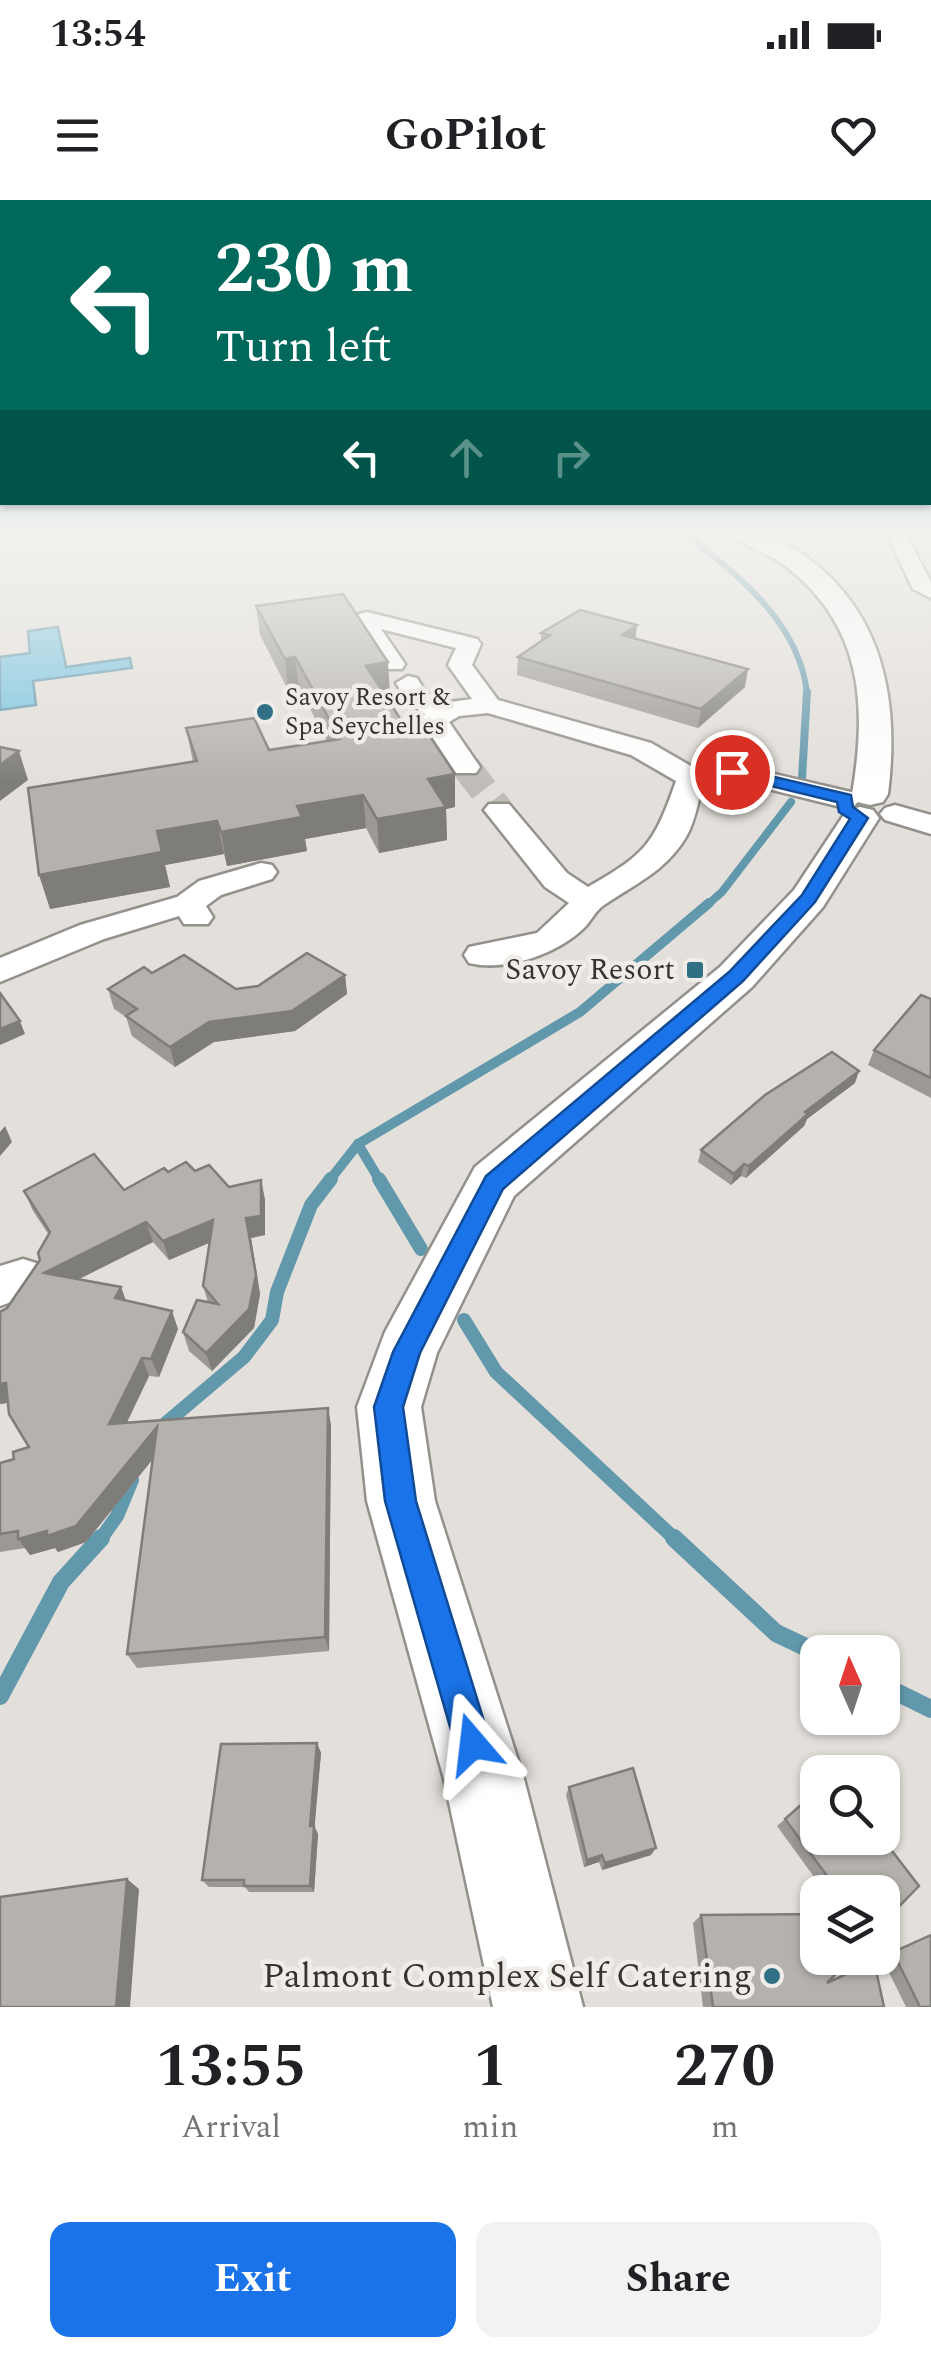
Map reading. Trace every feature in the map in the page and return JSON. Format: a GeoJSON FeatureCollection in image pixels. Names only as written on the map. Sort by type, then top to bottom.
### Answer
{"type":"FeatureCollection","features":[{"type":"Feature","properties":{"kind":"main road"},"geometry":{"type":"LineString","coordinates":[[538,2007],[484,1779],[401,1501],[388,1407],[407,1352],[494,1182],[736,976],[809,898],[867,806],[876,698],[864,642],[848,615]]}},
{"type":"Feature","properties":{"kind":"street"},"geometry":{"type":"LineString","coordinates":[[440,713],[416,696],[367,628],[372,621],[469,644],[460,665],[489,705]]}},
{"type":"Feature","properties":{"kind":"street"},"geometry":{"type":"LineString","coordinates":[[466,767],[434,720],[440,713],[489,705],[641,748],[691,778],[732,772],[931,825]]}},
{"type":"Feature","properties":{"kind":"street"},"geometry":{"type":"LineString","coordinates":[[481,954],[518,950],[549,940],[575,919],[586,900],[643,869],[673,834],[691,778]]}},
{"type":"Feature","properties":{"kind":"street"},"geometry":{"type":"LineString","coordinates":[[499,810],[556,880],[586,900]]}},
{"type":"Feature","properties":{"kind":"street"},"geometry":{"type":"LineString","coordinates":[[0,971],[62,941],[130,916],[192,911],[210,888],[261,872]]}},
{"type":"Feature","properties":{"kind":"water"},"geometry":{"type":"Polygon","coordinates":[[[58,627],[66,667],[130,658],[132,668],[33,681],[36,705],[0,710],[0,657],[30,653],[28,631],[58,627]]]}},
{"type":"Feature","properties":{"kind":"building"},"geometry":{"type":"Polygon","coordinates":[[[261,615],[357,615],[388,662],[366,666],[401,720],[417,717],[455,774],[428,779],[446,807],[377,819],[363,795],[297,806],[302,817],[221,832],[217,821],[157,831],[162,852],[39,875],[28,788],[197,761],[186,728],[254,718],[269,750],[340,739],[295,657],[285,659],[261,615]]]}},
{"type":"Feature","properties":{"kind":"building"},"geometry":{"type":"Polygon","coordinates":[[[571,615],[600,615],[637,625],[622,635],[748,669],[701,709],[518,657],[550,635],[541,633],[571,615]]]}},
{"type":"Feature","properties":{"kind":"building"},"geometry":{"type":"Polygon","coordinates":[[[0,747],[19,751],[0,765],[0,747]]]}},
{"type":"Feature","properties":{"kind":"building"},"geometry":{"type":"Polygon","coordinates":[[[307,953],[345,975],[292,1011],[209,1022],[170,1047],[126,1016],[137,1009],[108,989],[144,967],[152,973],[184,955],[236,989],[258,986],[307,953]]]}},
{"type":"Feature","properties":{"kind":"building"},"geometry":{"type":"Polygon","coordinates":[[[0,993],[20,1021],[0,1029],[0,993]]]}},
{"type":"Feature","properties":{"kind":"building"},"geometry":{"type":"Polygon","coordinates":[[[921,995],[931,999],[931,1078],[874,1050],[921,995]]]}},
{"type":"Feature","properties":{"kind":"building"},"geometry":{"type":"Polygon","coordinates":[[[832,1052],[859,1071],[805,1112],[808,1114],[749,1166],[744,1164],[734,1174],[701,1150],[765,1095],[832,1052]]]}},
{"type":"Feature","properties":{"kind":"building"},"geometry":{"type":"Polygon","coordinates":[[[94,1154],[124,1190],[164,1168],[168,1172],[186,1162],[195,1171],[209,1165],[229,1187],[261,1180],[261,1216],[246,1218],[256,1275],[249,1309],[206,1353],[183,1332],[197,1300],[218,1304],[203,1286],[213,1220],[163,1241],[146,1222],[44,1273],[121,1287],[115,1298],[172,1311],[151,1359],[142,1358],[109,1424],[328,1408],[325,1637],[127,1654],[157,1427],[76,1526],[47,1536],[47,1531],[18,1539],[18,1531],[0,1534],[0,1463],[14,1459],[13,1452],[29,1447],[9,1414],[6,1383],[0,1384],[0,1312],[7,1308],[40,1260],[38,1253],[50,1232],[24,1191],[94,1154]]]}},
{"type":"Feature","properties":{"kind":"building"},"geometry":{"type":"Polygon","coordinates":[[[317,1743],[310,1886],[244,1886],[244,1880],[202,1880],[221,1744],[317,1743]]]}},
{"type":"Feature","properties":{"kind":"building"},"geometry":{"type":"Polygon","coordinates":[[[633,1768],[656,1848],[605,1863],[602,1855],[587,1860],[569,1787],[633,1768]]]}},
{"type":"Feature","properties":{"kind":"building"},"geometry":{"type":"Polygon","coordinates":[[[800,1806],[800,1839],[785,1819],[800,1806]]]}},
{"type":"Feature","properties":{"kind":"building"},"geometry":{"type":"Polygon","coordinates":[[[812,1855],[895,1855],[919,1886],[900,1906],[900,1875],[826,1875],[812,1855]]]}},
{"type":"Feature","properties":{"kind":"building"},"geometry":{"type":"Polygon","coordinates":[[[127,1879],[116,2007],[0,2007],[0,1897],[127,1879]]]}},
{"type":"Feature","properties":{"kind":"building","name":"Palmont Complex Self Catering"},"geometry":{"type":"Polygon","coordinates":[[[800,1914],[800,1975],[835,1975],[827,1983],[844,1975],[877,1975],[884,2007],[713,2007],[701,1915],[800,1914]]]}},
{"type":"Feature","properties":{"kind":"building"},"geometry":{"type":"Polygon","coordinates":[[[931,1935],[931,2007],[920,2007],[900,1966],[900,1949],[931,1935]]]}},
{"type":"Feature","properties":{"kind":"waterway"},"geometry":{"type":"LineString","coordinates":[[773,615],[792,644],[807,694]]}},
{"type":"Feature","properties":{"kind":"waterway"},"geometry":{"type":"LineString","coordinates":[[802,778],[807,694]]}},
{"type":"Feature","properties":{"kind":"waterway"},"geometry":{"type":"LineString","coordinates":[[706,906],[722,892],[791,802]]}},
{"type":"Feature","properties":{"kind":"waterway"},"geometry":{"type":"LineString","coordinates":[[358,1144],[580,1012],[709,903]]}},
{"type":"Feature","properties":{"kind":"waterway"},"geometry":{"type":"LineString","coordinates":[[329,1181],[358,1144]]}},
{"type":"Feature","properties":{"kind":"waterway"},"geometry":{"type":"LineString","coordinates":[[358,1144],[380,1181]]}},
{"type":"Feature","properties":{"kind":"waterway"},"geometry":{"type":"LineString","coordinates":[[159,1429],[244,1357],[272,1320],[277,1292],[311,1205],[331,1179]]}},
{"type":"Feature","properties":{"kind":"waterway"},"geometry":{"type":"LineString","coordinates":[[379,1179],[421,1249]]}},
{"type":"Feature","properties":{"kind":"waterway"},"geometry":{"type":"LineString","coordinates":[[464,1320],[496,1372],[676,1540]]}},
{"type":"Feature","properties":{"kind":"waterway"},"geometry":{"type":"LineString","coordinates":[[100,1540],[117,1516],[132,1480]]}},
{"type":"Feature","properties":{"kind":"waterway"},"geometry":{"type":"LineString","coordinates":[[0,1696],[61,1582],[101,1538]]}},
{"type":"Feature","properties":{"kind":"waterway"},"geometry":{"type":"LineString","coordinates":[[674,1538],[776,1633],[800,1644]]}},
{"type":"Feature","properties":{"kind":"waterway"},"geometry":{"type":"LineString","coordinates":[[900,1694],[931,1709]]}},
{"type":"Feature","properties":{"kind":"tunnel"},"geometry":{"type":"LineString","coordinates":[[466,767],[499,810]]}},
{"type":"Feature","properties":{"kind":"place","name":"Savoy Resort & Spa Seychelles"},"geometry":{"type":"Point","coordinates":[265,712]}},
{"type":"Feature","properties":{"kind":"place","name":"Savoy Resort"},"geometry":{"type":"Point","coordinates":[695,970]}},
{"type":"Feature","properties":{"kind":"place","name":"Palmont Complex Self Catering"},"geometry":{"type":"Point","coordinates":[772,1976]}},
{"type":"Feature","properties":{"kind":"route"},"geometry":{"type":"LineString","coordinates":[[473,1744],[401,1501],[388,1407],[407,1352],[494,1182],[736,976],[809,898],[860,818],[845,809],[845,799],[732,772]]}}]}
